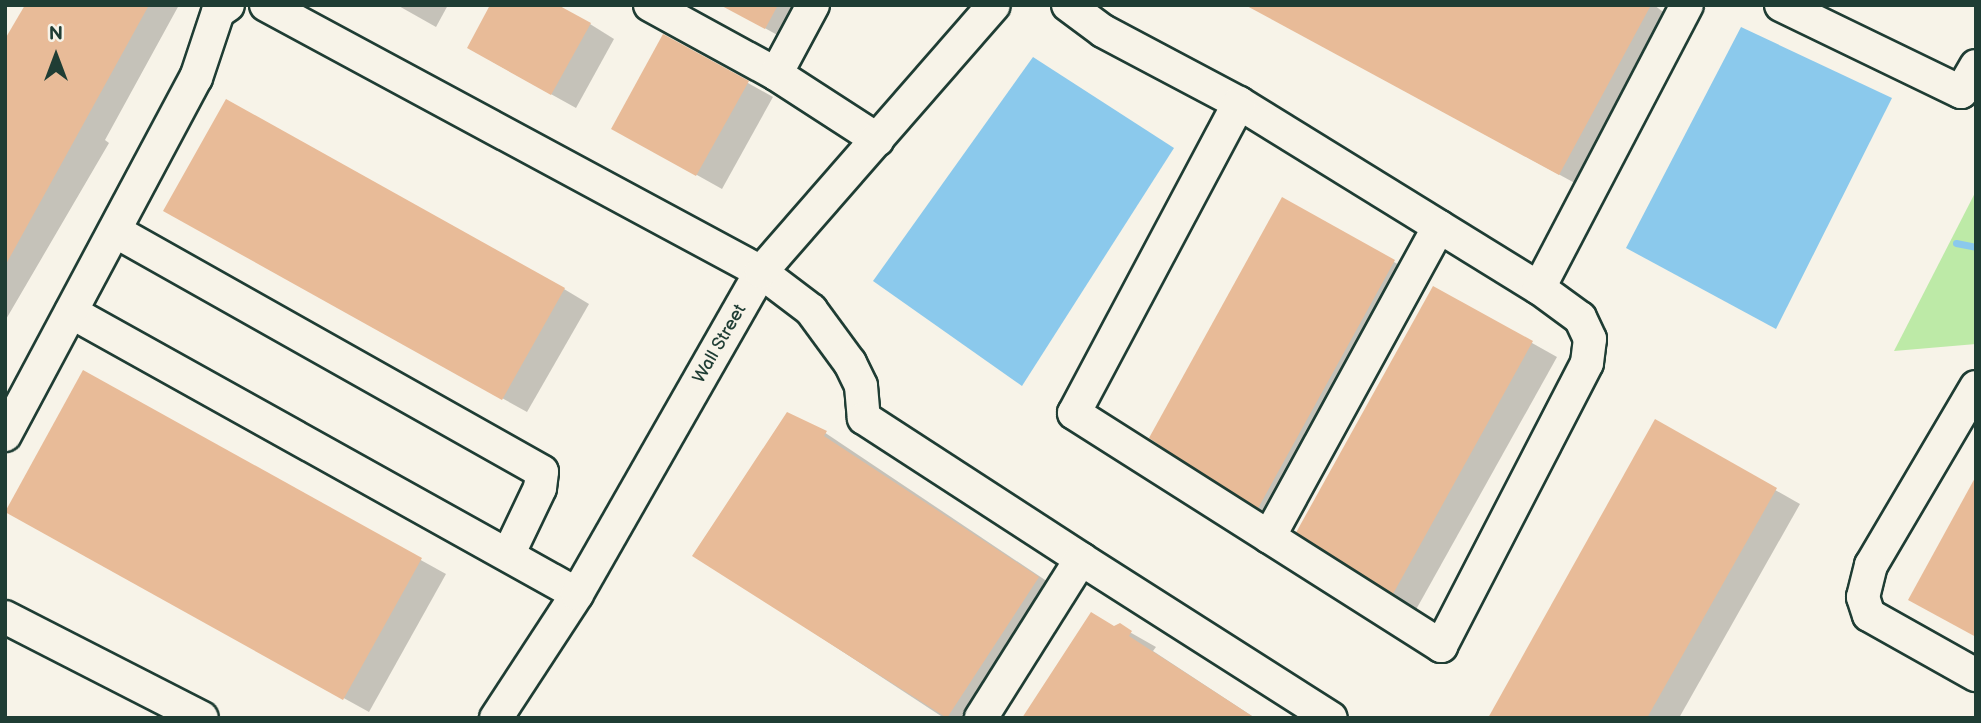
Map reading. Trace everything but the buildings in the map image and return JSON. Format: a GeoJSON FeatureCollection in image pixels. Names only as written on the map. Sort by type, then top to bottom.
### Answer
{"type":"FeatureCollection","features":[{"type":"Feature","properties":{"kind":"street"},"geometry":{"type":"LineString","coordinates":[[5,435],[196,78],[218,12],[228,5]]}},
{"type":"Feature","properties":{"kind":"street"},"geometry":{"type":"LineString","coordinates":[[266,5],[761,272],[811,310],[850,363],[861,386],[864,418],[1331,718]]}},
{"type":"Feature","properties":{"kind":"street"},"geometry":{"type":"LineString","coordinates":[[650,5],[776,74],[878,140]]}},
{"type":"Feature","properties":{"kind":"street"},"geometry":{"type":"LineString","coordinates":[[776,74],[813,5]]}},
{"type":"Feature","properties":{"kind":"street","name":"Wall Street"},"geometry":{"type":"LineString","coordinates":[[496,718],[578,594],[761,272],[994,5]]}},
{"type":"Feature","properties":{"kind":"street"},"geometry":{"type":"LineString","coordinates":[[1068,5],[1103,31],[1239,103],[1539,288],[1580,318],[1590,340],[1587,363],[1441,646],[1074,413],[1239,103]]}},
{"type":"Feature","properties":{"kind":"street"},"geometry":{"type":"LineString","coordinates":[[1539,288],[1688,5]]}},
{"type":"Feature","properties":{"kind":"street"},"geometry":{"type":"LineString","coordinates":[[1781,5],[1961,92],[1976,66]]}},
{"type":"Feature","properties":{"kind":"street"},"geometry":{"type":"LineString","coordinates":[[1269,537],[1439,227]]}},
{"type":"Feature","properties":{"kind":"street"},"geometry":{"type":"LineString","coordinates":[[115,230],[542,472],[540,488],[508,555]]}},
{"type":"Feature","properties":{"kind":"street"},"geometry":{"type":"LineString","coordinates":[[71,312],[578,594]]}},
{"type":"Feature","properties":{"kind":"street"},"geometry":{"type":"LineString","coordinates":[[1976,387],[1871,565],[1863,597],[1869,615],[1976,675]]}},
{"type":"Feature","properties":{"kind":"street"},"geometry":{"type":"LineString","coordinates":[[981,718],[1081,559]]}},
{"type":"Feature","properties":{"kind":"street"},"geometry":{"type":"LineString","coordinates":[[5,617],[202,718]]}},
{"type":"Feature","properties":{"kind":"green space"},"geometry":{"type":"Polygon","coordinates":[[[1976,191],[1976,344],[1894,351],[1976,191]]]}},
{"type":"Feature","properties":{"kind":"water"},"geometry":{"type":"Polygon","coordinates":[[[1741,27],[1892,98],[1776,329],[1626,248],[1741,27]]]}},
{"type":"Feature","properties":{"kind":"water"},"geometry":{"type":"Polygon","coordinates":[[[1033,57],[1174,148],[1022,386],[873,281],[1033,57]]]}},
{"type":"Feature","properties":{"kind":"waterway"},"geometry":{"type":"LineString","coordinates":[[1956,243],[1976,247]]}}]}
